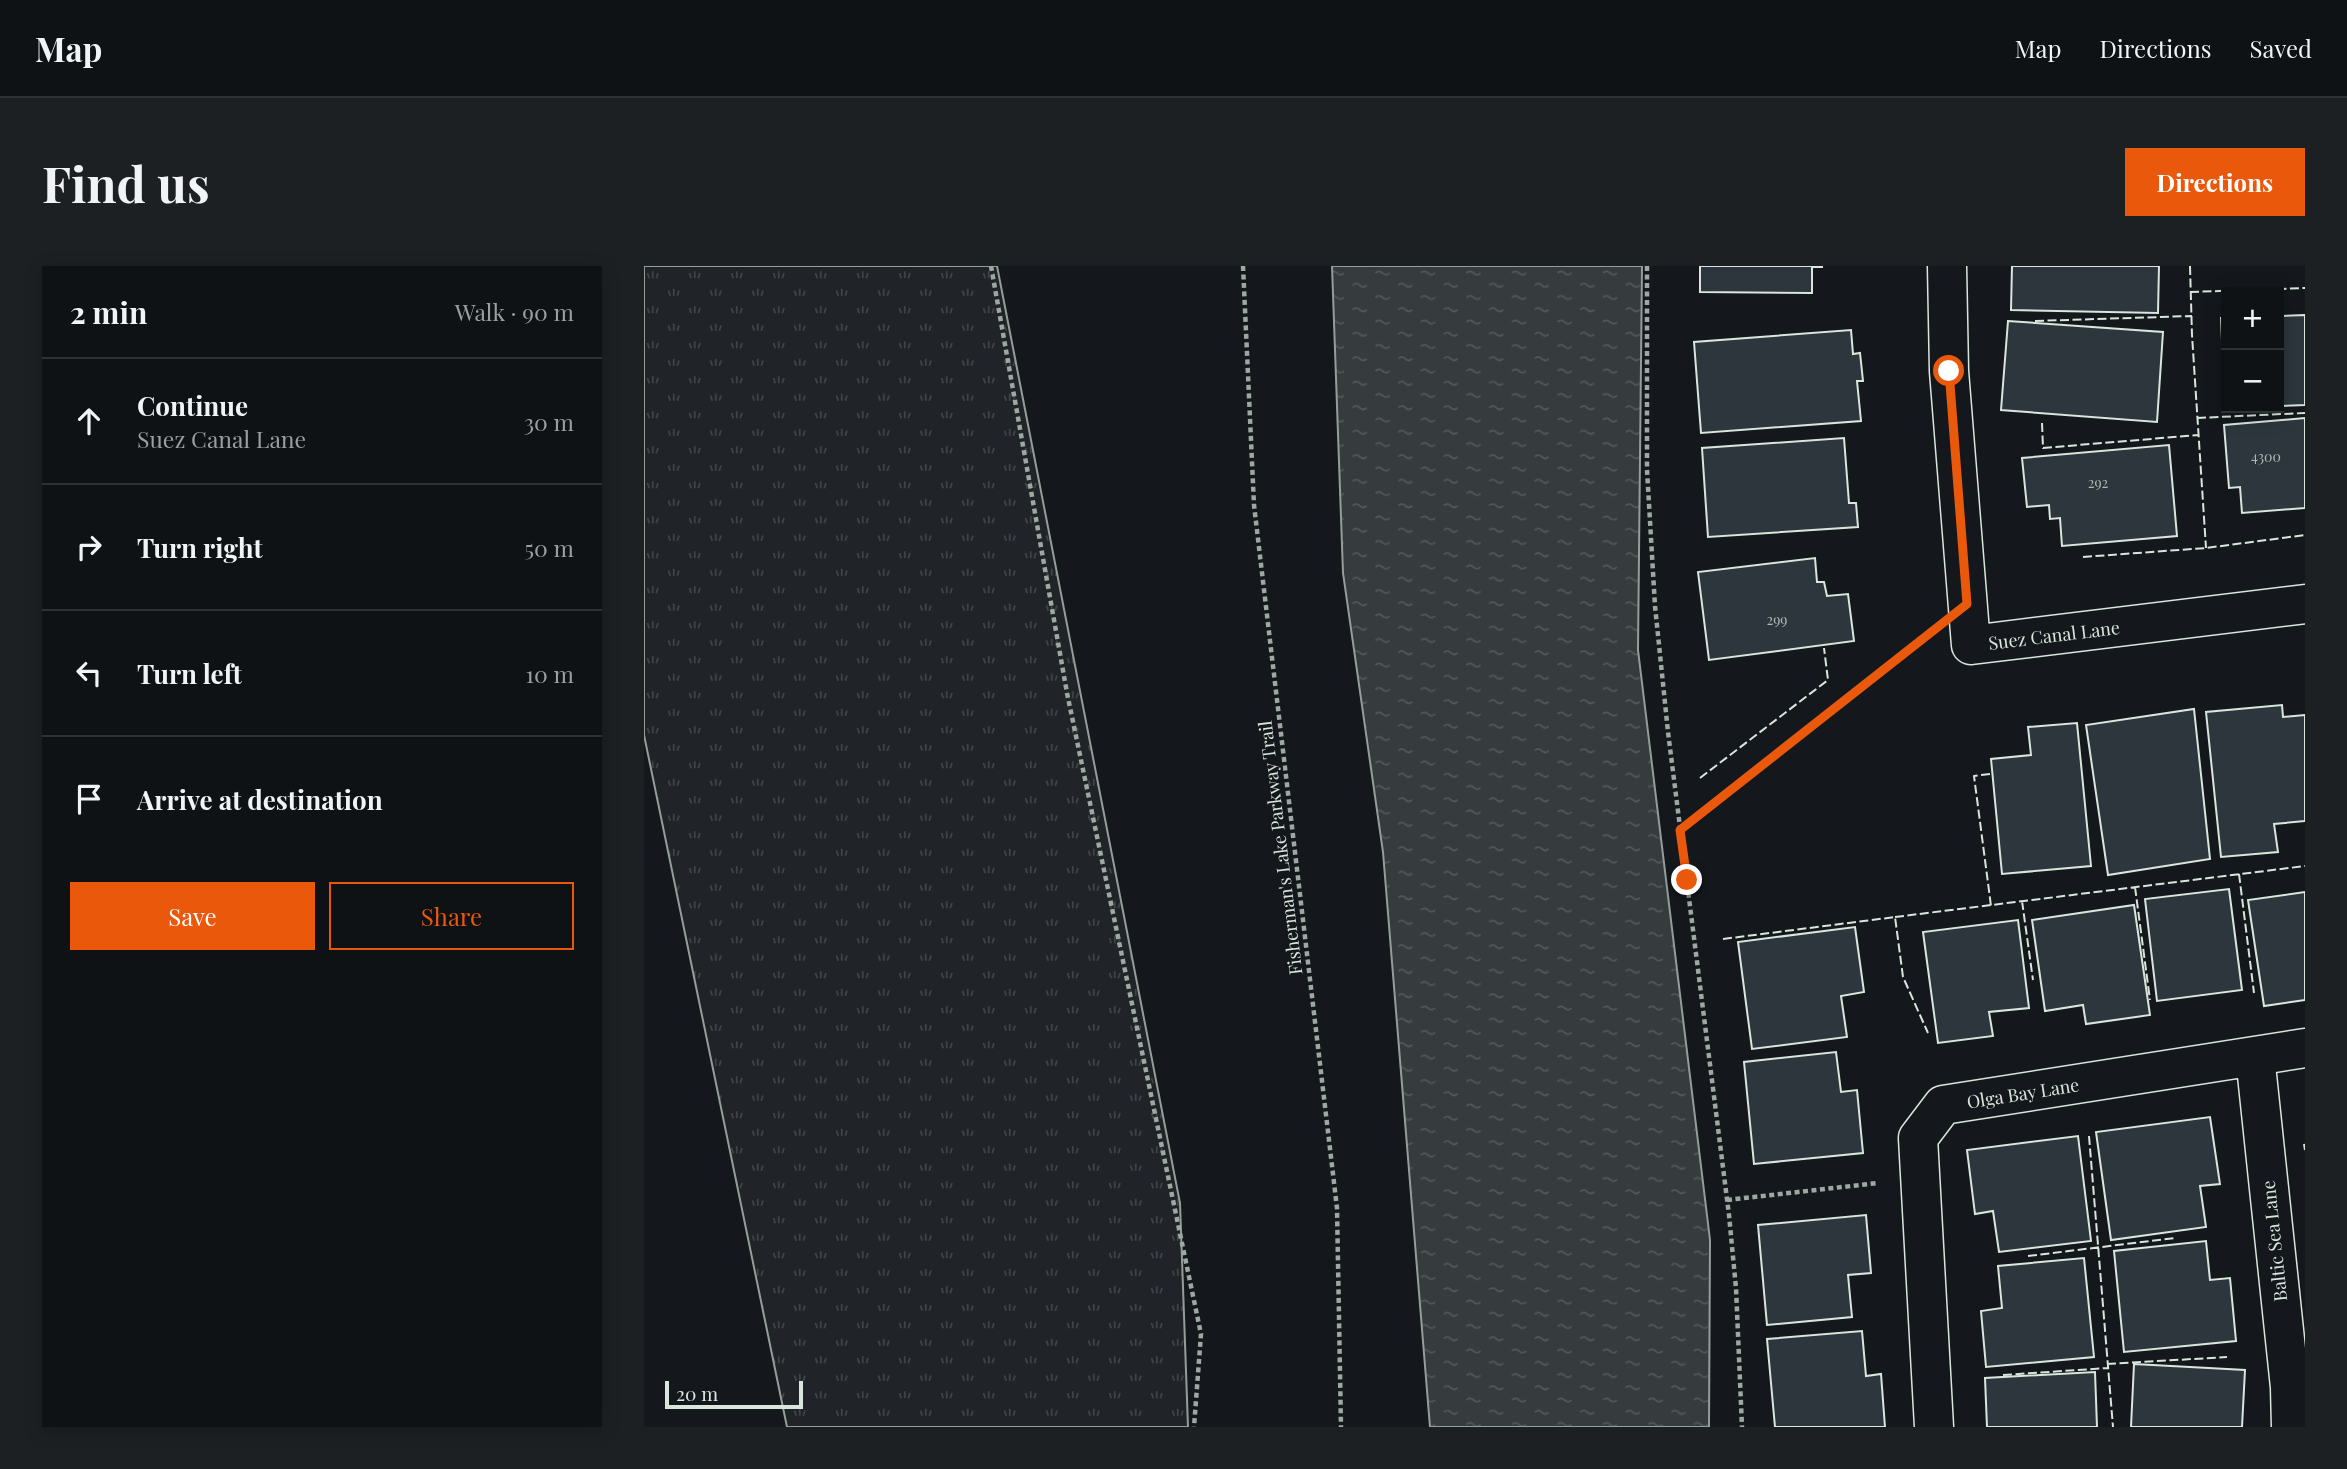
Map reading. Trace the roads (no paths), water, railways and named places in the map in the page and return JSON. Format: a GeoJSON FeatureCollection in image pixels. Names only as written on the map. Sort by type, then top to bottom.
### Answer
{"type":"FeatureCollection","features":[{"type":"Feature","properties":{"kind":"street","name":"Suez Canal Lane"},"geometry":{"type":"LineString","coordinates":[[1947,266],[1949,371],[1970,645],[2305,604]]}},
{"type":"Feature","properties":{"kind":"street","name":"Olga Bay Lane"},"geometry":{"type":"LineString","coordinates":[[1934,1427],[1918,1138],[1943,1105],[2305,1048]]}},
{"type":"Feature","properties":{"kind":"street","name":"Baltic Sea Lane"},"geometry":{"type":"LineString","coordinates":[[2255,1056],[2290,1387],[2291,1427]]}},
{"type":"Feature","properties":{"kind":"water"},"geometry":{"type":"Polygon","coordinates":[[[1332,266],[1642,266],[1638,650],[1710,1240],[1709,1427],[1430,1427],[1383,852],[1343,573],[1332,266]]]}}]}
